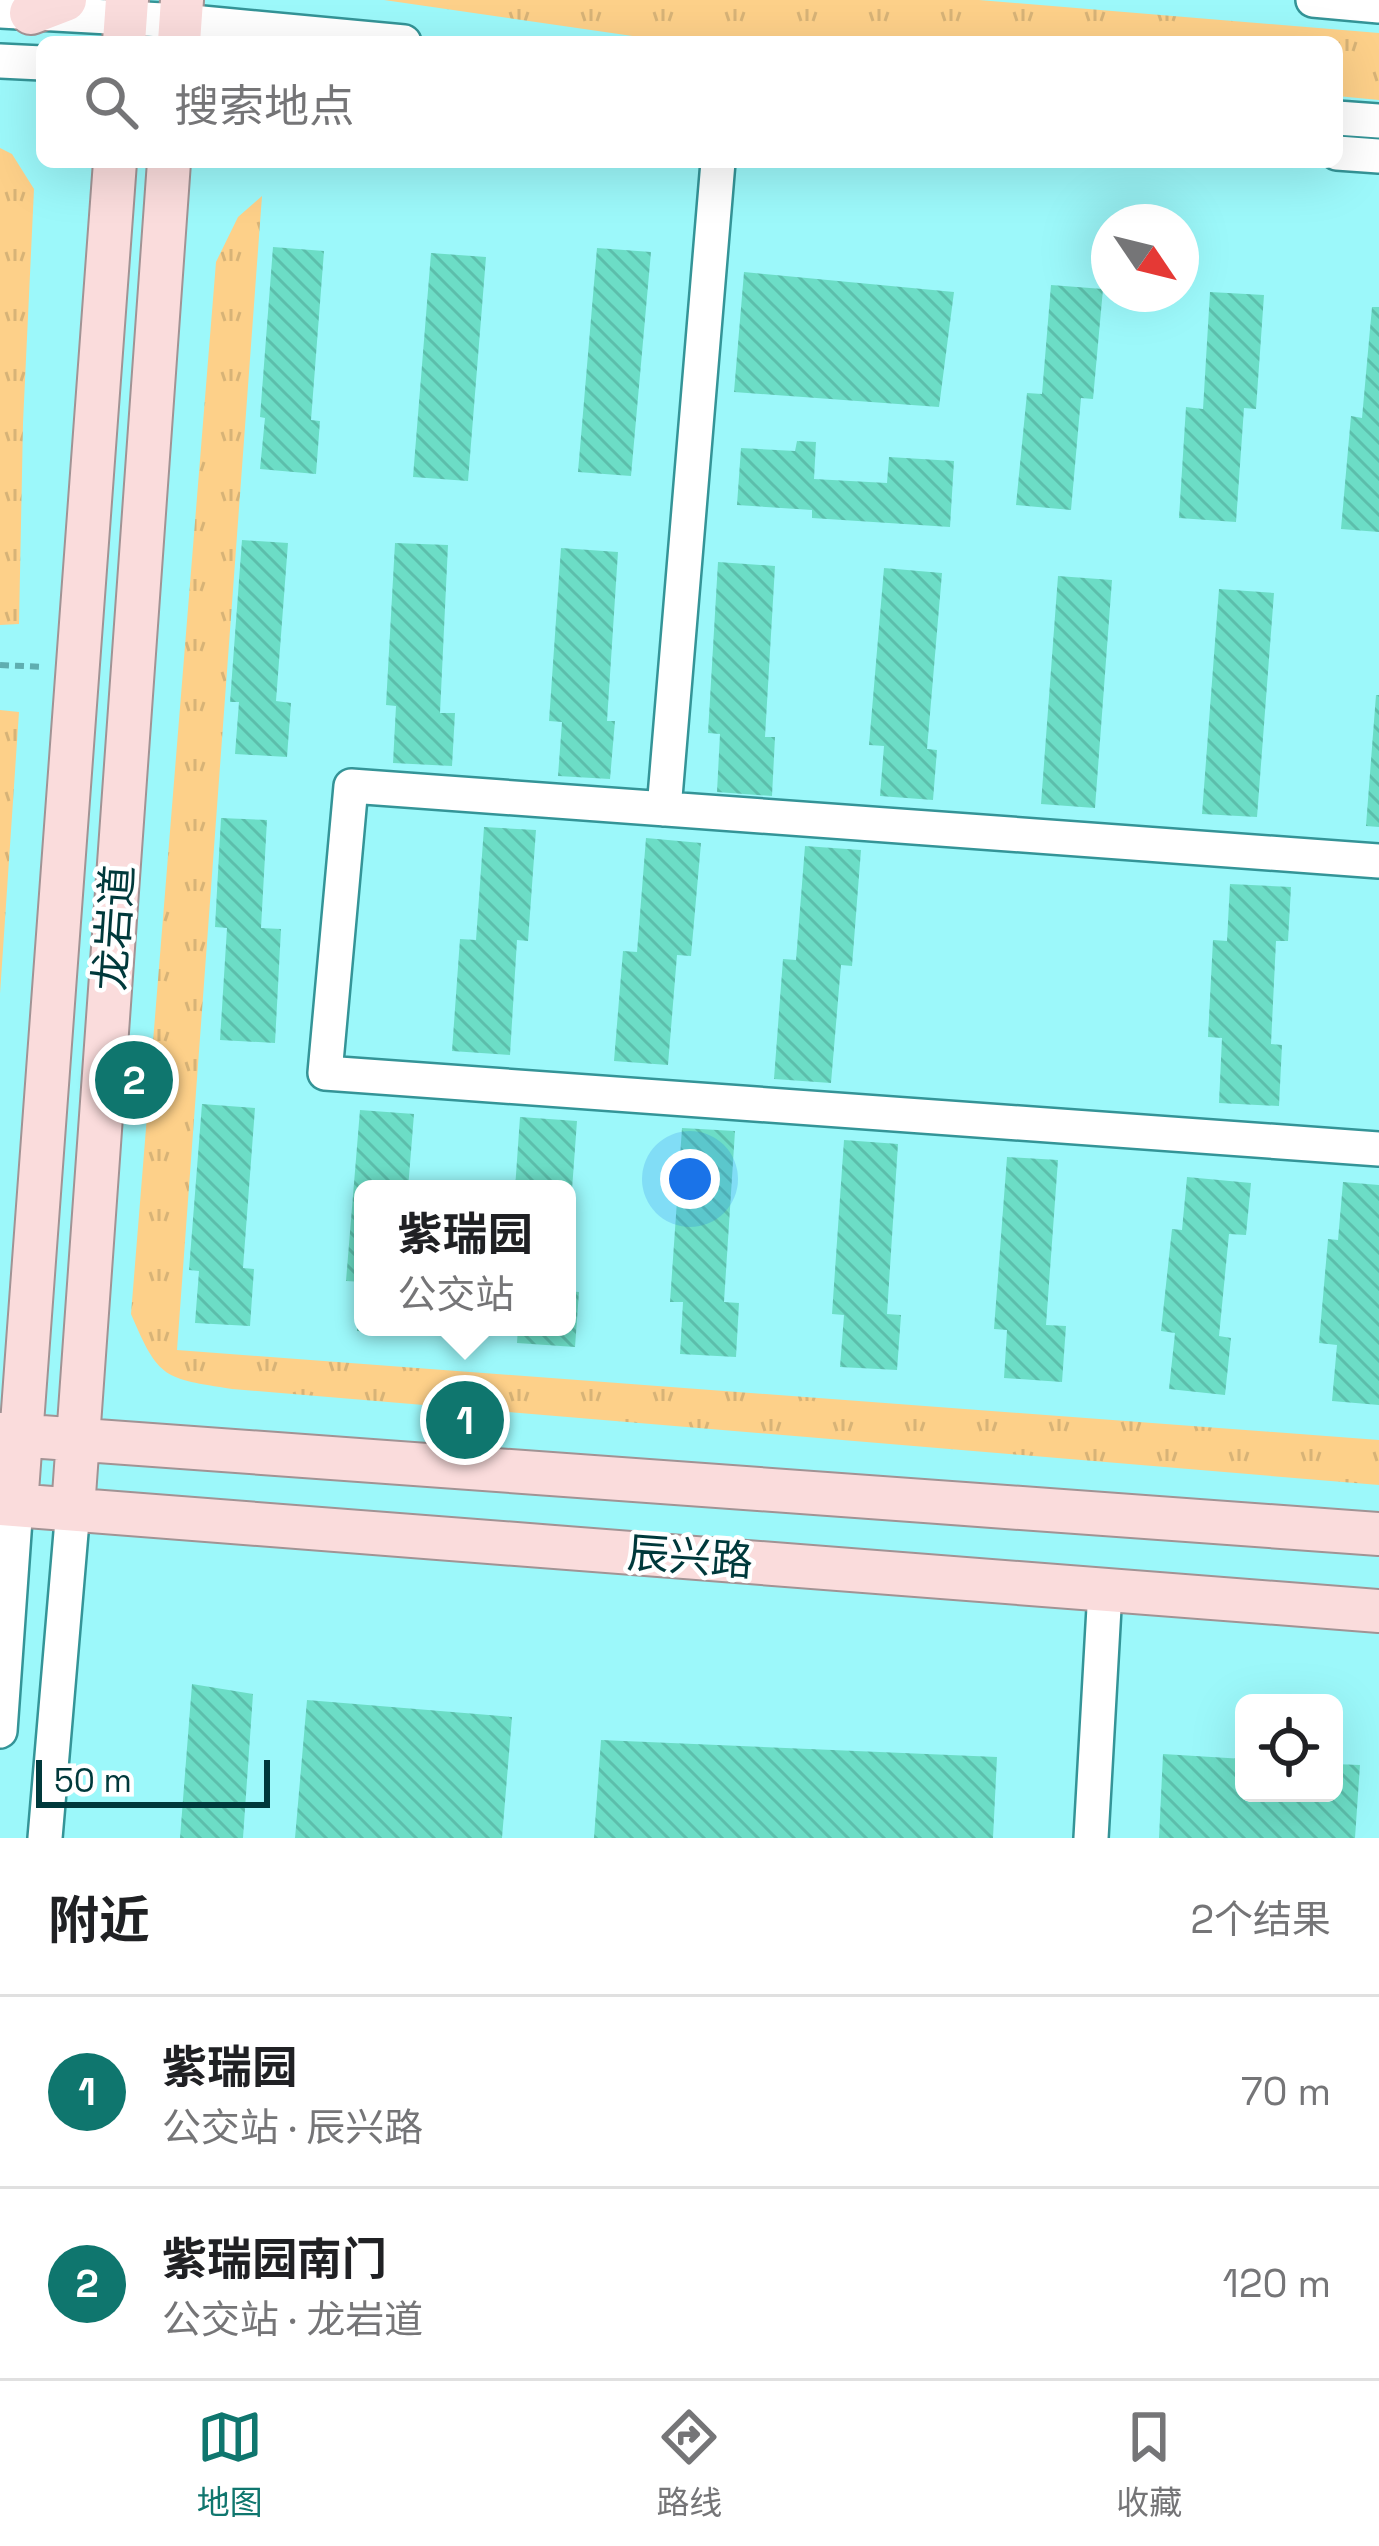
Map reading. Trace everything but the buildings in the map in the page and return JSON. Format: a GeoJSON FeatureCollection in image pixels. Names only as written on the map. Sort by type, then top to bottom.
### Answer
{"type":"FeatureCollection","features":[{"type":"Feature","properties":{"kind":"main road","name":"龙岩道"},"geometry":{"type":"LineString","coordinates":[[8,1504],[115,168]]}},
{"type":"Feature","properties":{"kind":"main road","name":"龙岩道"},"geometry":{"type":"LineString","coordinates":[[73,1508],[169,168]]}},
{"type":"Feature","properties":{"kind":"main road","name":"辰兴路"},"geometry":{"type":"LineString","coordinates":[[11,1435],[1379,1534]]}},
{"type":"Feature","properties":{"kind":"main road","name":"辰兴路"},"geometry":{"type":"LineString","coordinates":[[8,1504],[1379,1611]]}},
{"type":"Feature","properties":{"kind":"street"},"geometry":{"type":"LineString","coordinates":[[1312,0],[1379,6]]}},
{"type":"Feature","properties":{"kind":"street"},"geometry":{"type":"LineString","coordinates":[[32,8],[345,36]]}},
{"type":"Feature","properties":{"kind":"street"},"geometry":{"type":"LineString","coordinates":[[273,36],[296,31]]}},
{"type":"Feature","properties":{"kind":"street"},"geometry":{"type":"LineString","coordinates":[[0,61],[36,63]]}},
{"type":"Feature","properties":{"kind":"street"},"geometry":{"type":"LineString","coordinates":[[1343,118],[1379,121]]}},
{"type":"Feature","properties":{"kind":"street"},"geometry":{"type":"LineString","coordinates":[[1343,153],[1379,156]]}},
{"type":"Feature","properties":{"kind":"street"},"geometry":{"type":"LineString","coordinates":[[112,206],[127,168]]}},
{"type":"Feature","properties":{"kind":"street"},"geometry":{"type":"LineString","coordinates":[[664,809],[717,168]]}},
{"type":"Feature","properties":{"kind":"street"},"geometry":{"type":"LineString","coordinates":[[1379,861],[351,786],[325,1072],[1379,1149]]}},
{"type":"Feature","properties":{"kind":"street","name":"龙岩道"},"geometry":{"type":"LineString","coordinates":[[0,1731],[8,1504]]}},
{"type":"Feature","properties":{"kind":"street","name":"龙岩道"},"geometry":{"type":"LineString","coordinates":[[46,1838],[73,1508]]}},
{"type":"Feature","properties":{"kind":"street"},"geometry":{"type":"LineString","coordinates":[[1091,1838],[1105,1589]]}},
{"type":"Feature","properties":{"kind":"green space"},"geometry":{"type":"Polygon","coordinates":[[[384,0],[979,0],[1379,33],[1379,100],[1343,97],[1343,36],[633,36],[384,0]]]}},
{"type":"Feature","properties":{"kind":"green space"},"geometry":{"type":"Polygon","coordinates":[[[0,148],[12,154],[34,189],[19,624],[0,625],[0,148]]]}},
{"type":"Feature","properties":{"kind":"green space"},"geometry":{"type":"Polygon","coordinates":[[[262,196],[177,1350],[1379,1440],[1379,1485],[232,1389],[178,1378],[157,1364],[131,1314],[216,262],[238,217],[262,196]]]}},
{"type":"Feature","properties":{"kind":"green space"},"geometry":{"type":"Polygon","coordinates":[[[0,710],[19,712],[0,994],[0,710]]]}},
{"type":"Feature","properties":{"kind":"place","name":"紫瑞园南门"},"geometry":{"type":"Point","coordinates":[134,1080]}},
{"type":"Feature","properties":{"kind":"place","name":"紫瑞园"},"geometry":{"type":"Point","coordinates":[465,1420]}}]}
